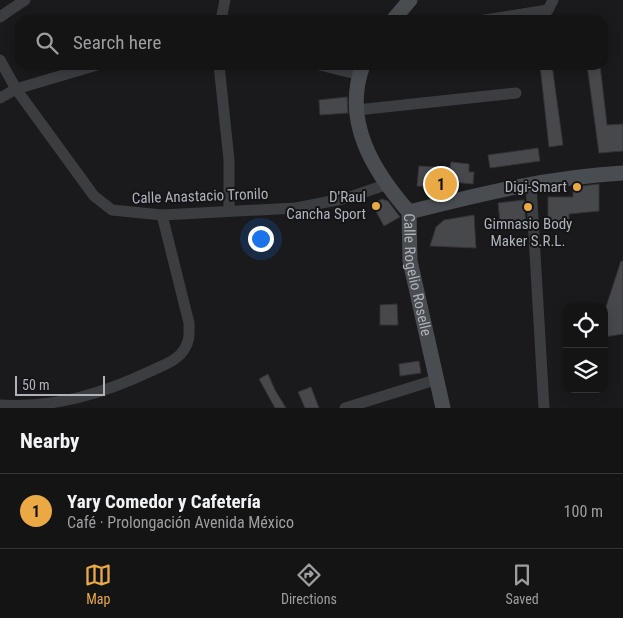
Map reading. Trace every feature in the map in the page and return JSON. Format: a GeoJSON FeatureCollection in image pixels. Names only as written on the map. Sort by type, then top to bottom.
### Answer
{"type":"FeatureCollection","features":[{"type":"Feature","properties":{"kind":"street"},"geometry":{"type":"LineString","coordinates":[[0,17],[25,0]]}},
{"type":"Feature","properties":{"kind":"street"},"geometry":{"type":"LineString","coordinates":[[222,15],[224,0]]}},
{"type":"Feature","properties":{"kind":"street"},"geometry":{"type":"LineString","coordinates":[[397,15],[410,0]]}},
{"type":"Feature","properties":{"kind":"street"},"geometry":{"type":"LineString","coordinates":[[516,15],[548,10],[553,0]]}},
{"type":"Feature","properties":{"kind":"street","name":"Calle Anastacio Tronilo"},"geometry":{"type":"LineString","coordinates":[[0,60],[16,89],[94,196],[112,210],[122,213],[162,215],[316,205],[385,185]]}},
{"type":"Feature","properties":{"kind":"street"},"geometry":{"type":"LineString","coordinates":[[0,98],[16,89],[80,70]]}},
{"type":"Feature","properties":{"kind":"street"},"geometry":{"type":"LineString","coordinates":[[220,70],[229,160],[229,211]]}},
{"type":"Feature","properties":{"kind":"street","name":"Calle Rogelio Roselle"},"geometry":{"type":"LineString","coordinates":[[362,70],[357,110],[363,141],[370,160],[385,185],[409,212],[410,261],[435,380],[443,408]]}},
{"type":"Feature","properties":{"kind":"street"},"geometry":{"type":"LineString","coordinates":[[357,110],[516,93]]}},
{"type":"Feature","properties":{"kind":"street"},"geometry":{"type":"LineString","coordinates":[[409,212],[531,184],[584,175],[623,173]]}},
{"type":"Feature","properties":{"kind":"street"},"geometry":{"type":"LineString","coordinates":[[531,184],[544,408]]}},
{"type":"Feature","properties":{"kind":"street"},"geometry":{"type":"LineString","coordinates":[[0,405],[39,406],[86,397],[124,384],[175,360],[184,350],[190,339],[189,323],[162,215]]}},
{"type":"Feature","properties":{"kind":"street"},"geometry":{"type":"LineString","coordinates":[[345,408],[435,380]]}},
{"type":"Feature","properties":{"kind":"building"},"geometry":{"type":"Polygon","coordinates":[[[541,70],[553,70],[563,145],[549,147],[541,70]]]}},
{"type":"Feature","properties":{"kind":"building"},"geometry":{"type":"Polygon","coordinates":[[[588,70],[601,70],[607,125],[623,124],[623,151],[599,153],[588,70]]]}},
{"type":"Feature","properties":{"kind":"building"},"geometry":{"type":"Polygon","coordinates":[[[347,97],[348,113],[320,115],[319,100],[347,97]]]}},
{"type":"Feature","properties":{"kind":"building"},"geometry":{"type":"Polygon","coordinates":[[[538,148],[540,161],[490,168],[488,155],[538,148]]]}},
{"type":"Feature","properties":{"kind":"building"},"geometry":{"type":"Polygon","coordinates":[[[451,162],[469,164],[469,172],[474,172],[473,184],[452,182],[451,188],[417,186],[419,166],[450,168],[451,162]]]}},
{"type":"Feature","properties":{"kind":"building"},"geometry":{"type":"Polygon","coordinates":[[[599,184],[599,211],[569,214],[569,227],[548,228],[548,197],[573,197],[573,187],[599,184]]]}},
{"type":"Feature","properties":{"kind":"building"},"geometry":{"type":"Polygon","coordinates":[[[382,199],[388,201],[400,217],[384,226],[372,204],[382,199]]]}},
{"type":"Feature","properties":{"kind":"building"},"geometry":{"type":"Polygon","coordinates":[[[524,200],[526,227],[501,230],[498,203],[524,200]]]}},
{"type":"Feature","properties":{"kind":"building"},"geometry":{"type":"Polygon","coordinates":[[[474,215],[476,248],[430,246],[436,227],[444,220],[474,215]]]}},
{"type":"Feature","properties":{"kind":"building"},"geometry":{"type":"Polygon","coordinates":[[[621,261],[623,261],[623,334],[608,336],[607,303],[621,261]]]}},
{"type":"Feature","properties":{"kind":"building"},"geometry":{"type":"Polygon","coordinates":[[[397,304],[398,325],[380,325],[380,305],[397,304]]]}},
{"type":"Feature","properties":{"kind":"building"},"geometry":{"type":"Polygon","coordinates":[[[419,361],[421,373],[400,376],[399,364],[419,361]]]}},
{"type":"Feature","properties":{"kind":"building"},"geometry":{"type":"Polygon","coordinates":[[[268,374],[286,408],[275,408],[259,379],[268,374]]]}},
{"type":"Feature","properties":{"kind":"building"},"geometry":{"type":"Polygon","coordinates":[[[311,387],[319,408],[305,408],[298,392],[311,387]]]}},
{"type":"Feature","properties":{"kind":"place","name":"Yary Comedor y Cafetería"},"geometry":{"type":"Point","coordinates":[441,184]}},
{"type":"Feature","properties":{"kind":"place","name":"Digi-Smart"},"geometry":{"type":"Point","coordinates":[577,187]}},
{"type":"Feature","properties":{"kind":"place","name":"D'Raul Cancha Sport"},"geometry":{"type":"Point","coordinates":[376,206]}},
{"type":"Feature","properties":{"kind":"place","name":"Gimnasio Body Maker S.R.L."},"geometry":{"type":"Point","coordinates":[528,207]}}]}
